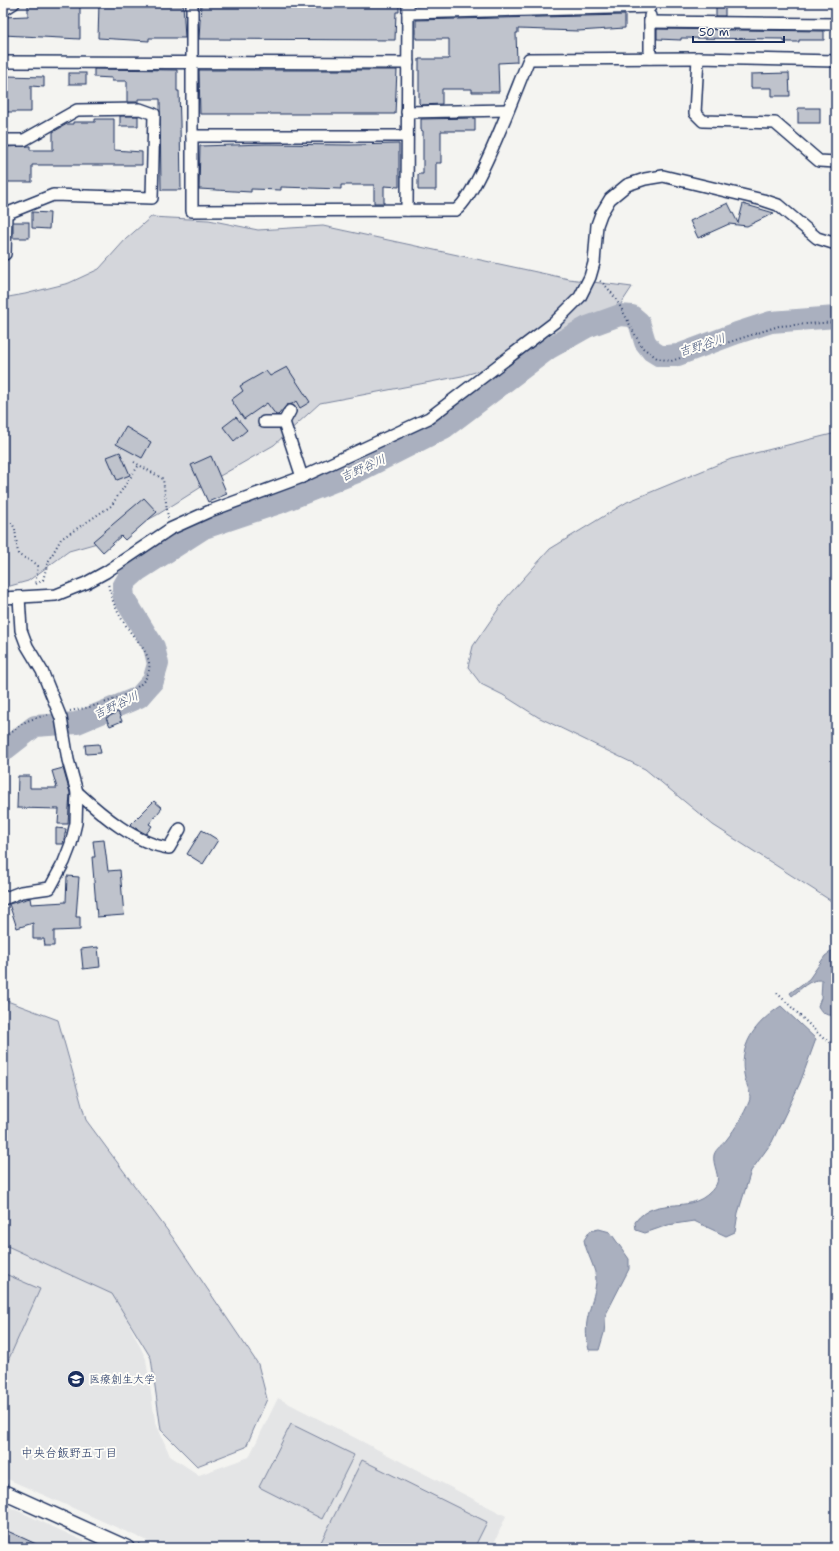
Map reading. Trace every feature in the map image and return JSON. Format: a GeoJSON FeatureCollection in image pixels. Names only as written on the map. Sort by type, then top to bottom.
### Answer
{"type":"FeatureCollection","features":[{"type":"Feature","properties":{"kind":"street"},"geometry":{"type":"LineString","coordinates":[[3,10],[14,3]]}},
{"type":"Feature","properties":{"kind":"street"},"geometry":{"type":"LineString","coordinates":[[192,3],[192,211],[456,210],[463,205],[478,178],[529,59],[698,58],[836,61]]}},
{"type":"Feature","properties":{"kind":"street"},"geometry":{"type":"LineString","coordinates":[[407,210],[408,8],[650,5],[650,58]]}},
{"type":"Feature","properties":{"kind":"street"},"geometry":{"type":"LineString","coordinates":[[650,22],[836,24]]}},
{"type":"Feature","properties":{"kind":"street"},"geometry":{"type":"LineString","coordinates":[[698,58],[695,113],[703,121],[775,123],[819,161],[836,162]]}},
{"type":"Feature","properties":{"kind":"street"},"geometry":{"type":"LineString","coordinates":[[3,62],[192,61],[408,64]]}},
{"type":"Feature","properties":{"kind":"street"},"geometry":{"type":"LineString","coordinates":[[3,140],[24,140],[77,110],[140,109],[154,114],[152,198],[53,195],[4,214],[5,254]]}},
{"type":"Feature","properties":{"kind":"street"},"geometry":{"type":"LineString","coordinates":[[407,112],[508,110]]}},
{"type":"Feature","properties":{"kind":"street"},"geometry":{"type":"LineString","coordinates":[[192,136],[407,136]]}},
{"type":"Feature","properties":{"kind":"street"},"geometry":{"type":"LineString","coordinates":[[3,598],[56,595],[86,583],[106,572],[170,528],[210,511],[302,477],[429,418],[555,322],[580,297],[590,276],[594,263],[596,225],[610,199],[627,185],[645,179],[663,176],[709,186],[778,205],[817,238],[836,244]]}},
{"type":"Feature","properties":{"kind":"street"},"geometry":{"type":"LineString","coordinates":[[290,411],[284,422],[302,477]]}},
{"type":"Feature","properties":{"kind":"street"},"geometry":{"type":"LineString","coordinates":[[264,422],[276,424],[284,422]]}},
{"type":"Feature","properties":{"kind":"street"},"geometry":{"type":"LineString","coordinates":[[3,899],[21,892],[50,888],[64,862],[71,844],[76,823],[77,792],[68,760],[61,720],[42,671],[27,646],[21,630],[22,597]]}},
{"type":"Feature","properties":{"kind":"street"},"geometry":{"type":"LineString","coordinates":[[77,792],[103,815],[144,842],[169,848],[180,828]]}},
{"type":"Feature","properties":{"kind":"street"},"geometry":{"type":"LineString","coordinates":[[3,1492],[127,1548]]}},
{"type":"Feature","properties":{"kind":"path"},"geometry":{"type":"LineString","coordinates":[[590,276],[605,285],[616,299],[636,338],[649,354],[656,358],[671,361],[780,326],[836,322]]}},
{"type":"Feature","properties":{"kind":"path"},"geometry":{"type":"LineString","coordinates":[[134,462],[163,480],[170,528]]}},
{"type":"Feature","properties":{"kind":"path"},"geometry":{"type":"LineString","coordinates":[[22,597],[43,580],[48,562],[61,539],[111,506],[139,465]]}},
{"type":"Feature","properties":{"kind":"path"},"geometry":{"type":"LineString","coordinates":[[3,522],[12,523],[15,529],[18,554],[23,558],[35,562],[38,566],[35,585]]}},
{"type":"Feature","properties":{"kind":"path"},"geometry":{"type":"LineString","coordinates":[[3,740],[16,726],[27,720],[61,720],[113,699],[143,683],[147,674],[148,657],[117,611],[110,593],[106,572]]}},
{"type":"Feature","properties":{"kind":"path"},"geometry":{"type":"LineString","coordinates":[[777,993],[824,1039],[830,1042],[836,1039]]}},
{"type":"Feature","properties":{"kind":"shaded area"},"geometry":{"type":"Polygon","coordinates":[[[151,217],[209,220],[258,230],[323,226],[569,279],[632,287],[611,319],[543,352],[462,376],[320,403],[274,445],[206,484],[157,515],[111,539],[69,551],[28,581],[3,588],[3,298],[69,283],[99,269],[126,239],[151,217]]]}},
{"type":"Feature","properties":{"kind":"shaded area"},"geometry":{"type":"Polygon","coordinates":[[[836,433],[836,904],[713,825],[645,769],[538,717],[503,695],[481,684],[468,667],[473,646],[506,598],[550,549],[627,502],[731,459],[836,433]]]}},
{"type":"Feature","properties":{"kind":"shaded area"},"geometry":{"type":"Polygon","coordinates":[[[3,1001],[10,1002],[58,1020],[86,1120],[173,1238],[258,1364],[267,1399],[246,1447],[197,1466],[161,1430],[151,1358],[112,1294],[3,1244],[3,1001]]]}},
{"type":"Feature","properties":{"kind":"shaded area","name":"医療創生大学"},"geometry":{"type":"Polygon","coordinates":[[[3,1240],[112,1288],[146,1359],[155,1421],[170,1456],[199,1475],[249,1457],[278,1398],[506,1516],[492,1548],[163,1548],[3,1477],[3,1240]]]}},
{"type":"Feature","properties":{"kind":"shaded area"},"geometry":{"type":"Polygon","coordinates":[[[3,1273],[40,1289],[3,1372],[3,1273]]]}},
{"type":"Feature","properties":{"kind":"shaded area"},"geometry":{"type":"Polygon","coordinates":[[[291,1424],[354,1455],[322,1519],[259,1487],[291,1424]]]}},
{"type":"Feature","properties":{"kind":"shaded area"},"geometry":{"type":"Polygon","coordinates":[[[362,1460],[487,1522],[474,1548],[318,1548],[362,1460]]]}},
{"type":"Feature","properties":{"kind":"shaded area"},"geometry":{"type":"Polygon","coordinates":[[[3,1504],[99,1548],[3,1548],[3,1504]]]}},
{"type":"Feature","properties":{"kind":"water"},"geometry":{"type":"Polygon","coordinates":[[[836,948],[836,1015],[830,1015],[823,1013],[818,1006],[821,998],[822,980],[809,983],[792,996],[790,993],[809,979],[825,956],[836,948]]]}},
{"type":"Feature","properties":{"kind":"water"},"geometry":{"type":"Polygon","coordinates":[[[781,1006],[816,1039],[800,1083],[772,1142],[751,1171],[738,1213],[735,1232],[726,1236],[694,1221],[668,1225],[645,1233],[636,1230],[635,1222],[644,1213],[654,1208],[697,1201],[707,1195],[716,1185],[718,1178],[714,1163],[714,1155],[716,1150],[736,1126],[750,1099],[750,1093],[743,1067],[746,1046],[750,1036],[763,1020],[781,1006]]]}},
{"type":"Feature","properties":{"kind":"water"},"geometry":{"type":"Polygon","coordinates":[[[599,1229],[610,1232],[629,1259],[629,1269],[606,1314],[604,1333],[599,1350],[589,1350],[586,1330],[588,1314],[595,1291],[596,1277],[584,1240],[590,1231],[599,1229]]]}},
{"type":"Feature","properties":{"kind":"building"},"geometry":{"type":"Polygon","coordinates":[[[28,3],[80,3],[80,39],[3,35],[3,17],[28,16],[28,3]]]}},
{"type":"Feature","properties":{"kind":"building"},"geometry":{"type":"Polygon","coordinates":[[[99,3],[183,3],[185,38],[149,38],[149,41],[98,38],[99,3]]]}},
{"type":"Feature","properties":{"kind":"building"},"geometry":{"type":"Polygon","coordinates":[[[201,3],[399,3],[399,12],[396,12],[395,40],[199,39],[201,3]]]}},
{"type":"Feature","properties":{"kind":"building"},"geometry":{"type":"Polygon","coordinates":[[[716,5],[725,6],[725,16],[716,16],[716,5]]]}},
{"type":"Feature","properties":{"kind":"building"},"geometry":{"type":"Polygon","coordinates":[[[625,15],[625,28],[578,31],[518,29],[518,33],[516,33],[517,62],[498,63],[499,92],[472,92],[472,89],[442,89],[442,104],[421,105],[419,103],[419,59],[449,59],[449,39],[416,39],[416,20],[625,15]]]}},
{"type":"Feature","properties":{"kind":"building"},"geometry":{"type":"Polygon","coordinates":[[[657,29],[824,31],[824,40],[799,40],[799,42],[784,42],[784,39],[657,39],[657,29]]]}},
{"type":"Feature","properties":{"kind":"building"},"geometry":{"type":"Polygon","coordinates":[[[94,69],[177,70],[177,91],[179,91],[181,190],[161,190],[160,99],[138,99],[138,102],[127,102],[127,81],[112,81],[112,78],[94,77],[94,69]]]}},
{"type":"Feature","properties":{"kind":"building"},"geometry":{"type":"Polygon","coordinates":[[[199,70],[397,70],[395,114],[200,114],[199,70]]]}},
{"type":"Feature","properties":{"kind":"building"},"geometry":{"type":"Polygon","coordinates":[[[69,73],[86,73],[86,84],[69,84],[69,73]]]}},
{"type":"Feature","properties":{"kind":"building"},"geometry":{"type":"Polygon","coordinates":[[[789,73],[790,96],[772,96],[772,88],[751,88],[751,74],[789,73]]]}},
{"type":"Feature","properties":{"kind":"building"},"geometry":{"type":"Polygon","coordinates":[[[6,76],[44,77],[44,87],[31,86],[31,112],[3,112],[3,102],[6,102],[6,76]]]}},
{"type":"Feature","properties":{"kind":"building"},"geometry":{"type":"Polygon","coordinates":[[[798,108],[820,108],[820,123],[798,123],[798,108]]]}},
{"type":"Feature","properties":{"kind":"building"},"geometry":{"type":"Polygon","coordinates":[[[120,116],[138,116],[138,126],[120,126],[120,116]]]}},
{"type":"Feature","properties":{"kind":"building"},"geometry":{"type":"Polygon","coordinates":[[[475,118],[475,131],[441,131],[441,163],[436,163],[436,190],[418,190],[418,174],[423,174],[423,131],[421,130],[421,119],[475,118]]]}},
{"type":"Feature","properties":{"kind":"building"},"geometry":{"type":"Polygon","coordinates":[[[95,119],[114,119],[114,150],[142,152],[142,165],[32,165],[32,182],[3,182],[3,147],[30,146],[30,150],[53,150],[53,132],[67,124],[73,124],[73,122],[95,122],[95,119]]]}},
{"type":"Feature","properties":{"kind":"building"},"geometry":{"type":"Polygon","coordinates":[[[266,144],[399,144],[399,187],[384,186],[384,203],[374,203],[374,185],[341,185],[341,189],[281,187],[281,190],[251,189],[251,192],[199,189],[200,146],[266,144]]]}},
{"type":"Feature","properties":{"kind":"building"},"geometry":{"type":"Polygon","coordinates":[[[728,203],[738,223],[743,204],[774,213],[747,226],[729,224],[698,238],[690,221],[728,203]]]}},
{"type":"Feature","properties":{"kind":"building"},"geometry":{"type":"Polygon","coordinates":[[[32,212],[50,213],[49,229],[32,228],[32,212]]]}},
{"type":"Feature","properties":{"kind":"building"},"geometry":{"type":"Polygon","coordinates":[[[13,222],[29,222],[29,238],[13,238],[13,222]]]}},
{"type":"Feature","properties":{"kind":"building"},"geometry":{"type":"Polygon","coordinates":[[[287,367],[310,402],[300,408],[296,401],[287,405],[278,415],[276,415],[267,403],[244,419],[231,400],[243,391],[240,386],[266,371],[270,376],[287,367]]]}},
{"type":"Feature","properties":{"kind":"building"},"geometry":{"type":"Polygon","coordinates":[[[236,417],[247,430],[234,441],[223,427],[236,417]]]}},
{"type":"Feature","properties":{"kind":"building"},"geometry":{"type":"Polygon","coordinates":[[[126,427],[151,442],[142,458],[116,444],[126,427]]]}},
{"type":"Feature","properties":{"kind":"building"},"geometry":{"type":"Polygon","coordinates":[[[120,452],[130,475],[117,480],[107,457],[120,452]]]}},
{"type":"Feature","properties":{"kind":"building"},"geometry":{"type":"Polygon","coordinates":[[[211,456],[227,494],[208,502],[191,465],[211,456]]]}},
{"type":"Feature","properties":{"kind":"building"},"geometry":{"type":"Polygon","coordinates":[[[144,498],[157,512],[125,540],[121,536],[103,552],[93,541],[144,498]]]}},
{"type":"Feature","properties":{"kind":"building"},"geometry":{"type":"Polygon","coordinates":[[[118,712],[122,721],[110,726],[106,718],[118,712]]]}},
{"type":"Feature","properties":{"kind":"building"},"geometry":{"type":"Polygon","coordinates":[[[99,744],[101,753],[86,754],[85,745],[99,744]]]}},
{"type":"Feature","properties":{"kind":"building"},"geometry":{"type":"Polygon","coordinates":[[[63,768],[70,793],[68,824],[58,824],[59,809],[17,808],[18,776],[30,776],[30,788],[57,788],[52,771],[63,768]]]}},
{"type":"Feature","properties":{"kind":"building"},"geometry":{"type":"Polygon","coordinates":[[[154,801],[162,808],[149,824],[152,826],[146,834],[130,825],[154,801]]]}},
{"type":"Feature","properties":{"kind":"building"},"geometry":{"type":"Polygon","coordinates":[[[56,828],[66,829],[63,844],[56,844],[56,828]]]}},
{"type":"Feature","properties":{"kind":"building"},"geometry":{"type":"Polygon","coordinates":[[[202,830],[218,840],[203,864],[187,854],[202,830]]]}},
{"type":"Feature","properties":{"kind":"building"},"geometry":{"type":"Polygon","coordinates":[[[104,840],[108,871],[120,870],[124,915],[97,917],[92,857],[95,857],[93,841],[104,840]]]}},
{"type":"Feature","properties":{"kind":"building"},"geometry":{"type":"Polygon","coordinates":[[[67,876],[79,877],[76,917],[80,917],[80,930],[54,931],[54,946],[45,946],[44,939],[33,939],[33,923],[17,928],[9,904],[30,898],[31,904],[66,902],[67,876]]]}},
{"type":"Feature","properties":{"kind":"building"},"geometry":{"type":"Polygon","coordinates":[[[98,947],[100,967],[83,969],[81,949],[98,947]]]}},
{"type":"Feature","properties":{"kind":"building"},"geometry":{"type":"Polygon","coordinates":[[[3,1529],[45,1548],[3,1548],[3,1529]]]}},
{"type":"Feature","properties":{"kind":"waterway","name":"吉野谷川"},"geometry":{"type":"LineString","coordinates":[[3,751],[35,726],[77,723],[139,697],[153,681],[158,664],[154,647],[124,598],[123,587],[127,580],[137,571],[204,528],[279,503],[357,472],[444,428],[548,349],[587,327],[620,315],[632,316],[639,322],[645,342],[652,351],[660,356],[667,356],[678,355],[771,322],[836,317]]}},
{"type":"Feature","properties":{"kind":"place","name":"医療創生大学"},"geometry":{"type":"Point","coordinates":[76,1379]}},
{"type":"Feature","properties":{"kind":"district","name":"中央台飯野五丁目"},"geometry":{"type":"Point","coordinates":[69,1453]}}]}
